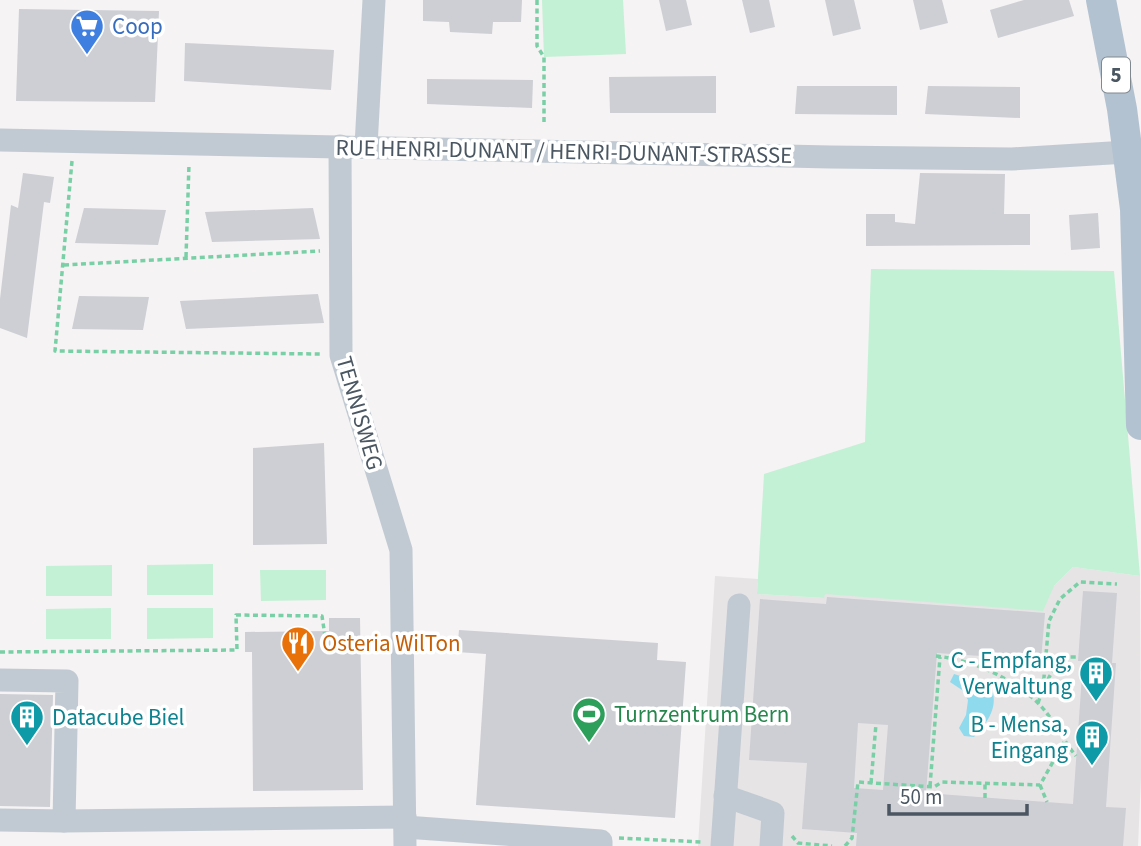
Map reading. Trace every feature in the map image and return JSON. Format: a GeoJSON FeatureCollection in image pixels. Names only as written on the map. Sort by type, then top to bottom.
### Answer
{"type":"FeatureCollection","features":[{"type":"Feature","properties":{"kind":"main road","name":"5"},"geometry":{"type":"LineString","coordinates":[[1101,0],[1118,87],[1135,209],[1141,421]]}},
{"type":"Feature","properties":{"kind":"street"},"geometry":{"type":"LineString","coordinates":[[366,146],[374,0]]}},
{"type":"Feature","properties":{"kind":"street","name":"RUE HENRI-DUNANT / HENRI-DUNANT-STRASSE"},"geometry":{"type":"LineString","coordinates":[[0,140],[1012,159],[1127,152]]}},
{"type":"Feature","properties":{"kind":"street","name":"TENNISWEG"},"geometry":{"type":"LineString","coordinates":[[340,146],[341,355],[401,550],[405,830]]}},
{"type":"Feature","properties":{"kind":"street"},"geometry":{"type":"LineString","coordinates":[[722,845],[739,604]]}},
{"type":"Feature","properties":{"kind":"street"},"geometry":{"type":"LineString","coordinates":[[0,680],[67,681],[64,821]]}},
{"type":"Feature","properties":{"kind":"street"},"geometry":{"type":"LineString","coordinates":[[725,796],[773,813],[771,846]]}},
{"type":"Feature","properties":{"kind":"street"},"geometry":{"type":"LineString","coordinates":[[0,820],[405,830],[601,843]]}},
{"type":"Feature","properties":{"kind":"path"},"geometry":{"type":"LineString","coordinates":[[537,0],[537,46],[544,57],[544,122]]}},
{"type":"Feature","properties":{"kind":"path"},"geometry":{"type":"LineString","coordinates":[[74,140],[55,351],[341,355]]}},
{"type":"Feature","properties":{"kind":"path"},"geometry":{"type":"LineString","coordinates":[[186,257],[190,143]]}},
{"type":"Feature","properties":{"kind":"path"},"geometry":{"type":"LineString","coordinates":[[64,265],[339,250]]}},
{"type":"Feature","properties":{"kind":"path"},"geometry":{"type":"LineString","coordinates":[[1043,688],[1049,621],[1059,599],[1080,582],[1117,584]]}},
{"type":"Feature","properties":{"kind":"path"},"geometry":{"type":"LineString","coordinates":[[0,652],[237,650],[236,615],[322,616],[325,636]]}},
{"type":"Feature","properties":{"kind":"path"},"geometry":{"type":"LineString","coordinates":[[930,786],[938,656],[993,672],[1038,703],[1076,756]]}},
{"type":"Feature","properties":{"kind":"path"},"geometry":{"type":"LineString","coordinates":[[1038,703],[1043,688],[1058,663],[1066,657],[1078,657]]}},
{"type":"Feature","properties":{"kind":"path"},"geometry":{"type":"LineString","coordinates":[[871,783],[876,724]]}},
{"type":"Feature","properties":{"kind":"path"},"geometry":{"type":"LineString","coordinates":[[1046,802],[1040,785],[1064,742]]}},
{"type":"Feature","properties":{"kind":"path"},"geometry":{"type":"LineString","coordinates":[[845,846],[852,838],[856,782],[934,787],[942,782],[1040,785]]}},
{"type":"Feature","properties":{"kind":"path"},"geometry":{"type":"LineString","coordinates":[[985,783],[985,798]]}},
{"type":"Feature","properties":{"kind":"path"},"geometry":{"type":"LineString","coordinates":[[773,813],[798,843],[832,846]]}},
{"type":"Feature","properties":{"kind":"path"},"geometry":{"type":"LineString","coordinates":[[601,843],[608,837],[722,845]]}},
{"type":"Feature","properties":{"kind":"shaded area"},"geometry":{"type":"Polygon","coordinates":[[[1073,567],[1140,576],[1141,777],[1138,846],[698,846],[715,576],[758,579],[757,594],[824,598],[824,594],[1054,586],[1073,567]]]}},
{"type":"Feature","properties":{"kind":"green space"},"geometry":{"type":"Polygon","coordinates":[[[542,0],[623,0],[626,54],[544,57],[542,0]]]}},
{"type":"Feature","properties":{"kind":"green space"},"geometry":{"type":"Polygon","coordinates":[[[871,269],[1114,271],[1140,576],[1073,567],[1054,586],[1043,611],[825,594],[824,598],[757,594],[764,474],[865,442],[871,269]]]}},
{"type":"Feature","properties":{"kind":"green space"},"geometry":{"type":"Polygon","coordinates":[[[213,564],[213,595],[147,595],[147,565],[213,564]]]}},
{"type":"Feature","properties":{"kind":"green space"},"geometry":{"type":"Polygon","coordinates":[[[112,565],[112,596],[46,596],[46,566],[112,565]]]}},
{"type":"Feature","properties":{"kind":"green space"},"geometry":{"type":"Polygon","coordinates":[[[260,570],[326,570],[326,600],[261,601],[260,570]]]}},
{"type":"Feature","properties":{"kind":"green space"},"geometry":{"type":"Polygon","coordinates":[[[111,608],[111,639],[46,639],[46,609],[111,608]]]}},
{"type":"Feature","properties":{"kind":"green space"},"geometry":{"type":"Polygon","coordinates":[[[147,608],[213,608],[213,638],[147,639],[147,608]]]}},
{"type":"Feature","properties":{"kind":"water"},"geometry":{"type":"Polygon","coordinates":[[[954,674],[979,682],[993,693],[992,711],[974,737],[964,736],[959,728],[966,715],[968,700],[962,690],[950,682],[954,674]]]}},
{"type":"Feature","properties":{"kind":"building"},"geometry":{"type":"Polygon","coordinates":[[[423,0],[522,0],[521,22],[493,22],[492,34],[450,32],[449,22],[423,21],[423,0]]]}},
{"type":"Feature","properties":{"kind":"building"},"geometry":{"type":"Polygon","coordinates":[[[659,0],[686,0],[692,25],[666,31],[659,0]]]}},
{"type":"Feature","properties":{"kind":"building"},"geometry":{"type":"Polygon","coordinates":[[[742,0],[769,0],[775,27],[750,33],[742,0]]]}},
{"type":"Feature","properties":{"kind":"building"},"geometry":{"type":"Polygon","coordinates":[[[825,0],[854,0],[861,29],[833,36],[825,0]]]}},
{"type":"Feature","properties":{"kind":"building"},"geometry":{"type":"Polygon","coordinates":[[[913,0],[942,0],[948,23],[920,30],[913,0]]]}},
{"type":"Feature","properties":{"kind":"building"},"geometry":{"type":"Polygon","coordinates":[[[1024,0],[1069,0],[1074,16],[998,38],[990,10],[1024,0]]]}},
{"type":"Feature","properties":{"kind":"building","name":"Coop"},"geometry":{"type":"Polygon","coordinates":[[[19,9],[159,11],[155,102],[16,101],[19,9]]]}},
{"type":"Feature","properties":{"kind":"building"},"geometry":{"type":"Polygon","coordinates":[[[185,43],[334,50],[331,90],[184,81],[185,43]]]}},
{"type":"Feature","properties":{"kind":"building"},"geometry":{"type":"Polygon","coordinates":[[[716,76],[716,113],[610,113],[609,77],[716,76]]]}},
{"type":"Feature","properties":{"kind":"building"},"geometry":{"type":"Polygon","coordinates":[[[427,79],[533,80],[532,108],[427,104],[427,79]]]}},
{"type":"Feature","properties":{"kind":"building"},"geometry":{"type":"Polygon","coordinates":[[[797,86],[897,86],[897,115],[795,114],[797,86]]]}},
{"type":"Feature","properties":{"kind":"building"},"geometry":{"type":"Polygon","coordinates":[[[928,86],[1020,87],[1020,118],[925,114],[928,86]]]}},
{"type":"Feature","properties":{"kind":"building"},"geometry":{"type":"Polygon","coordinates":[[[23,173],[54,177],[50,203],[44,202],[27,338],[0,328],[0,299],[11,205],[18,208],[23,173]]]}},
{"type":"Feature","properties":{"kind":"building"},"geometry":{"type":"Polygon","coordinates":[[[920,173],[1005,174],[1004,214],[1030,214],[1030,245],[866,246],[866,214],[895,214],[895,222],[915,224],[920,173]]]}},
{"type":"Feature","properties":{"kind":"building"},"geometry":{"type":"Polygon","coordinates":[[[84,208],[166,210],[158,245],[75,243],[84,208]]]}},
{"type":"Feature","properties":{"kind":"building"},"geometry":{"type":"Polygon","coordinates":[[[313,208],[320,239],[212,242],[205,212],[313,208]]]}},
{"type":"Feature","properties":{"kind":"building"},"geometry":{"type":"Polygon","coordinates":[[[1098,213],[1100,248],[1071,250],[1069,215],[1098,213]]]}},
{"type":"Feature","properties":{"kind":"building"},"geometry":{"type":"Polygon","coordinates":[[[318,294],[324,323],[186,329],[180,301],[318,294]]]}},
{"type":"Feature","properties":{"kind":"building"},"geometry":{"type":"Polygon","coordinates":[[[79,296],[149,297],[143,330],[72,329],[79,296]]]}},
{"type":"Feature","properties":{"kind":"building"},"geometry":{"type":"Polygon","coordinates":[[[324,443],[327,544],[253,545],[253,448],[324,443]]]}},
{"type":"Feature","properties":{"kind":"building"},"geometry":{"type":"Polygon","coordinates":[[[1083,591],[1117,593],[1112,663],[1116,663],[1106,807],[1126,808],[1123,846],[856,846],[857,833],[802,829],[807,763],[749,760],[760,599],[826,604],[827,597],[1045,613],[1041,660],[937,653],[926,793],[1073,804],[1083,661],[1078,661],[1083,591]],[[858,723],[854,788],[883,790],[888,725],[858,723]]]}},
{"type":"Feature","properties":{"kind":"building"},"geometry":{"type":"Polygon","coordinates":[[[329,618],[360,618],[363,790],[253,791],[252,652],[245,652],[245,632],[329,631],[329,618]]]}},
{"type":"Feature","properties":{"kind":"building","name":"Turnzentrum Bern"},"geometry":{"type":"Polygon","coordinates":[[[459,630],[658,643],[657,660],[686,662],[675,818],[476,805],[486,654],[457,652],[459,630]]]}},
{"type":"Feature","properties":{"kind":"building","name":"Datacube Biel"},"geometry":{"type":"Polygon","coordinates":[[[0,694],[53,695],[50,807],[0,806],[0,694]]]}},
{"type":"Feature","properties":{"kind":"place","name":"Coop"},"geometry":{"type":"Point","coordinates":[87,56]}},
{"type":"Feature","properties":{"kind":"place","name":"Osteria WilTon"},"geometry":{"type":"Point","coordinates":[298,673]}},
{"type":"Feature","properties":{"kind":"place","name":"C - Empfang, Verwaltung"},"geometry":{"type":"Point","coordinates":[1096,703]}},
{"type":"Feature","properties":{"kind":"place","name":"Turnzentrum Bern"},"geometry":{"type":"Point","coordinates":[589,744]}},
{"type":"Feature","properties":{"kind":"place","name":"Datacube Biel"},"geometry":{"type":"Point","coordinates":[27,747]}},
{"type":"Feature","properties":{"kind":"place","name":"B - Mensa, Eingang"},"geometry":{"type":"Point","coordinates":[1092,767]}}]}
